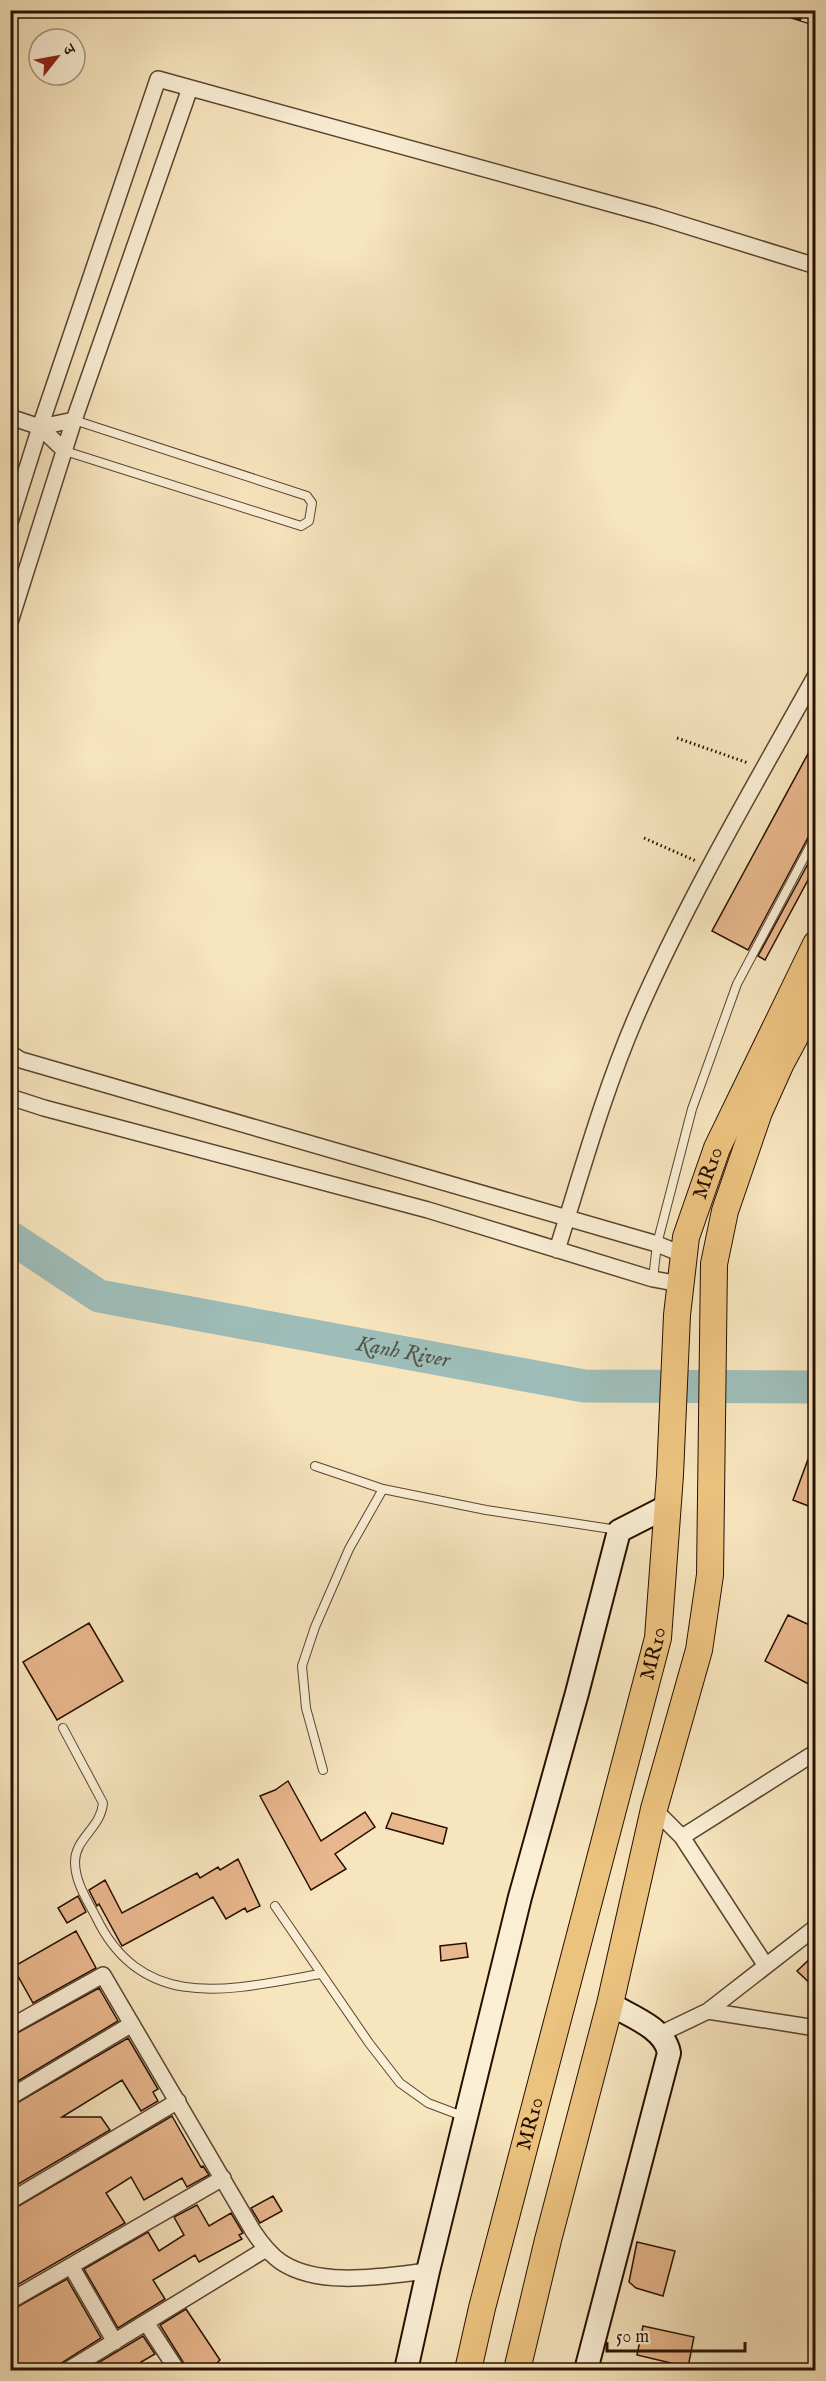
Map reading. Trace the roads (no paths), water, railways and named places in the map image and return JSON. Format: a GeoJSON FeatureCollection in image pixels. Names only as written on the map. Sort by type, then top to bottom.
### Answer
{"type":"FeatureCollection","features":[{"type":"Feature","properties":{"kind":"main road","name":"MR10"},"geometry":{"type":"LineString","coordinates":[[468,2370],[488,2285],[658,1638],[670,1475],[677,1315],[686,1237],[717,1148],[816,944]]}},
{"type":"Feature","properties":{"kind":"main road","name":"MR10"},"geometry":{"type":"LineString","coordinates":[[516,2370],[610,2004],[654,1809],[699,1650],[710,1575],[714,1264],[725,1211],[759,1112],[780,1063],[816,998]]}},
{"type":"Feature","properties":{"kind":"street"},"geometry":{"type":"LineString","coordinates":[[10,522],[158,79],[655,216],[816,266]]}},
{"type":"Feature","properties":{"kind":"street"},"geometry":{"type":"LineString","coordinates":[[10,622],[74,420],[190,88]]}},
{"type":"Feature","properties":{"kind":"street"},"geometry":{"type":"LineString","coordinates":[[10,417],[40,427],[65,451]]}},
{"type":"Feature","properties":{"kind":"street"},"geometry":{"type":"LineString","coordinates":[[40,427],[74,420]]}},
{"type":"Feature","properties":{"kind":"street"},"geometry":{"type":"LineString","coordinates":[[557,1250],[596,1119],[636,1017],[676,933],[816,675]]}},
{"type":"Feature","properties":{"kind":"street"},"geometry":{"type":"LineString","coordinates":[[10,1053],[21,1060],[657,1244],[684,1255]]}},
{"type":"Feature","properties":{"kind":"street"},"geometry":{"type":"LineString","coordinates":[[10,1096],[66,1114],[428,1210],[653,1279],[680,1284]]}},
{"type":"Feature","properties":{"kind":"street"},"geometry":{"type":"LineString","coordinates":[[406,2370],[428,2271],[520,1897],[577,1694],[619,1531],[668,1506]]}},
{"type":"Feature","properties":{"kind":"street"},"geometry":{"type":"LineString","coordinates":[[682,1837],[816,1752]]}},
{"type":"Feature","properties":{"kind":"street"},"geometry":{"type":"LineString","coordinates":[[654,1809],[682,1837],[766,1966]]}},
{"type":"Feature","properties":{"kind":"street"},"geometry":{"type":"LineString","coordinates":[[660,2034],[708,2011],[816,1927]]}},
{"type":"Feature","properties":{"kind":"street"},"geometry":{"type":"LineString","coordinates":[[10,2027],[103,1975],[253,2231],[266,2249],[282,2263],[303,2272],[335,2278],[428,2271]]}},
{"type":"Feature","properties":{"kind":"street"},"geometry":{"type":"LineString","coordinates":[[586,2370],[669,2053],[668,2046],[660,2034],[610,2004]]}},
{"type":"Feature","properties":{"kind":"street"},"geometry":{"type":"LineString","coordinates":[[708,2011],[816,2028]]}},
{"type":"Feature","properties":{"kind":"street"},"geometry":{"type":"LineString","coordinates":[[10,2097],[132,2024]]}},
{"type":"Feature","properties":{"kind":"street"},"geometry":{"type":"LineString","coordinates":[[10,2201],[178,2101]]}},
{"type":"Feature","properties":{"kind":"street"},"geometry":{"type":"LineString","coordinates":[[10,2301],[223,2178]]}},
{"type":"Feature","properties":{"kind":"street"},"geometry":{"type":"LineString","coordinates":[[68,2370],[147,2324],[266,2249]]}},
{"type":"Feature","properties":{"kind":"street"},"geometry":{"type":"LineString","coordinates":[[71,2266],[115,2342]]}},
{"type":"Feature","properties":{"kind":"street"},"geometry":{"type":"LineString","coordinates":[[147,2324],[177,2370]]}},
{"type":"Feature","properties":{"kind":"lane"},"geometry":{"type":"LineString","coordinates":[[65,451],[301,525],[309,522],[312,503],[307,496],[74,420]]}},
{"type":"Feature","properties":{"kind":"lane"},"geometry":{"type":"LineString","coordinates":[[653,1279],[657,1244],[692,1109],[737,984],[816,835]]}},
{"type":"Feature","properties":{"kind":"lane"},"geometry":{"type":"LineString","coordinates":[[315,1466],[383,1489],[486,1510],[619,1531]]}},
{"type":"Feature","properties":{"kind":"lane"},"geometry":{"type":"LineString","coordinates":[[323,1770],[306,1707],[302,1666],[315,1627],[349,1549],[383,1489]]}},
{"type":"Feature","properties":{"kind":"lane"},"geometry":{"type":"LineString","coordinates":[[63,1728],[103,1803],[102,1814],[97,1824],[82,1839],[75,1852],[78,1881],[105,1936],[124,1959],[147,1976],[182,1987],[230,1990],[320,1974]]}},
{"type":"Feature","properties":{"kind":"lane"},"geometry":{"type":"LineString","coordinates":[[275,1906],[320,1974],[400,2083],[428,2103],[466,2118]]}},
{"type":"Feature","properties":{"kind":"waterway","name":"Kanh River"},"geometry":{"type":"LineString","coordinates":[[10,1237],[99,1296],[584,1386],[816,1387]]}},
{"type":"Feature","properties":{"kind":"railway"},"geometry":{"type":"LineString","coordinates":[[775,10],[816,23]]}}]}
